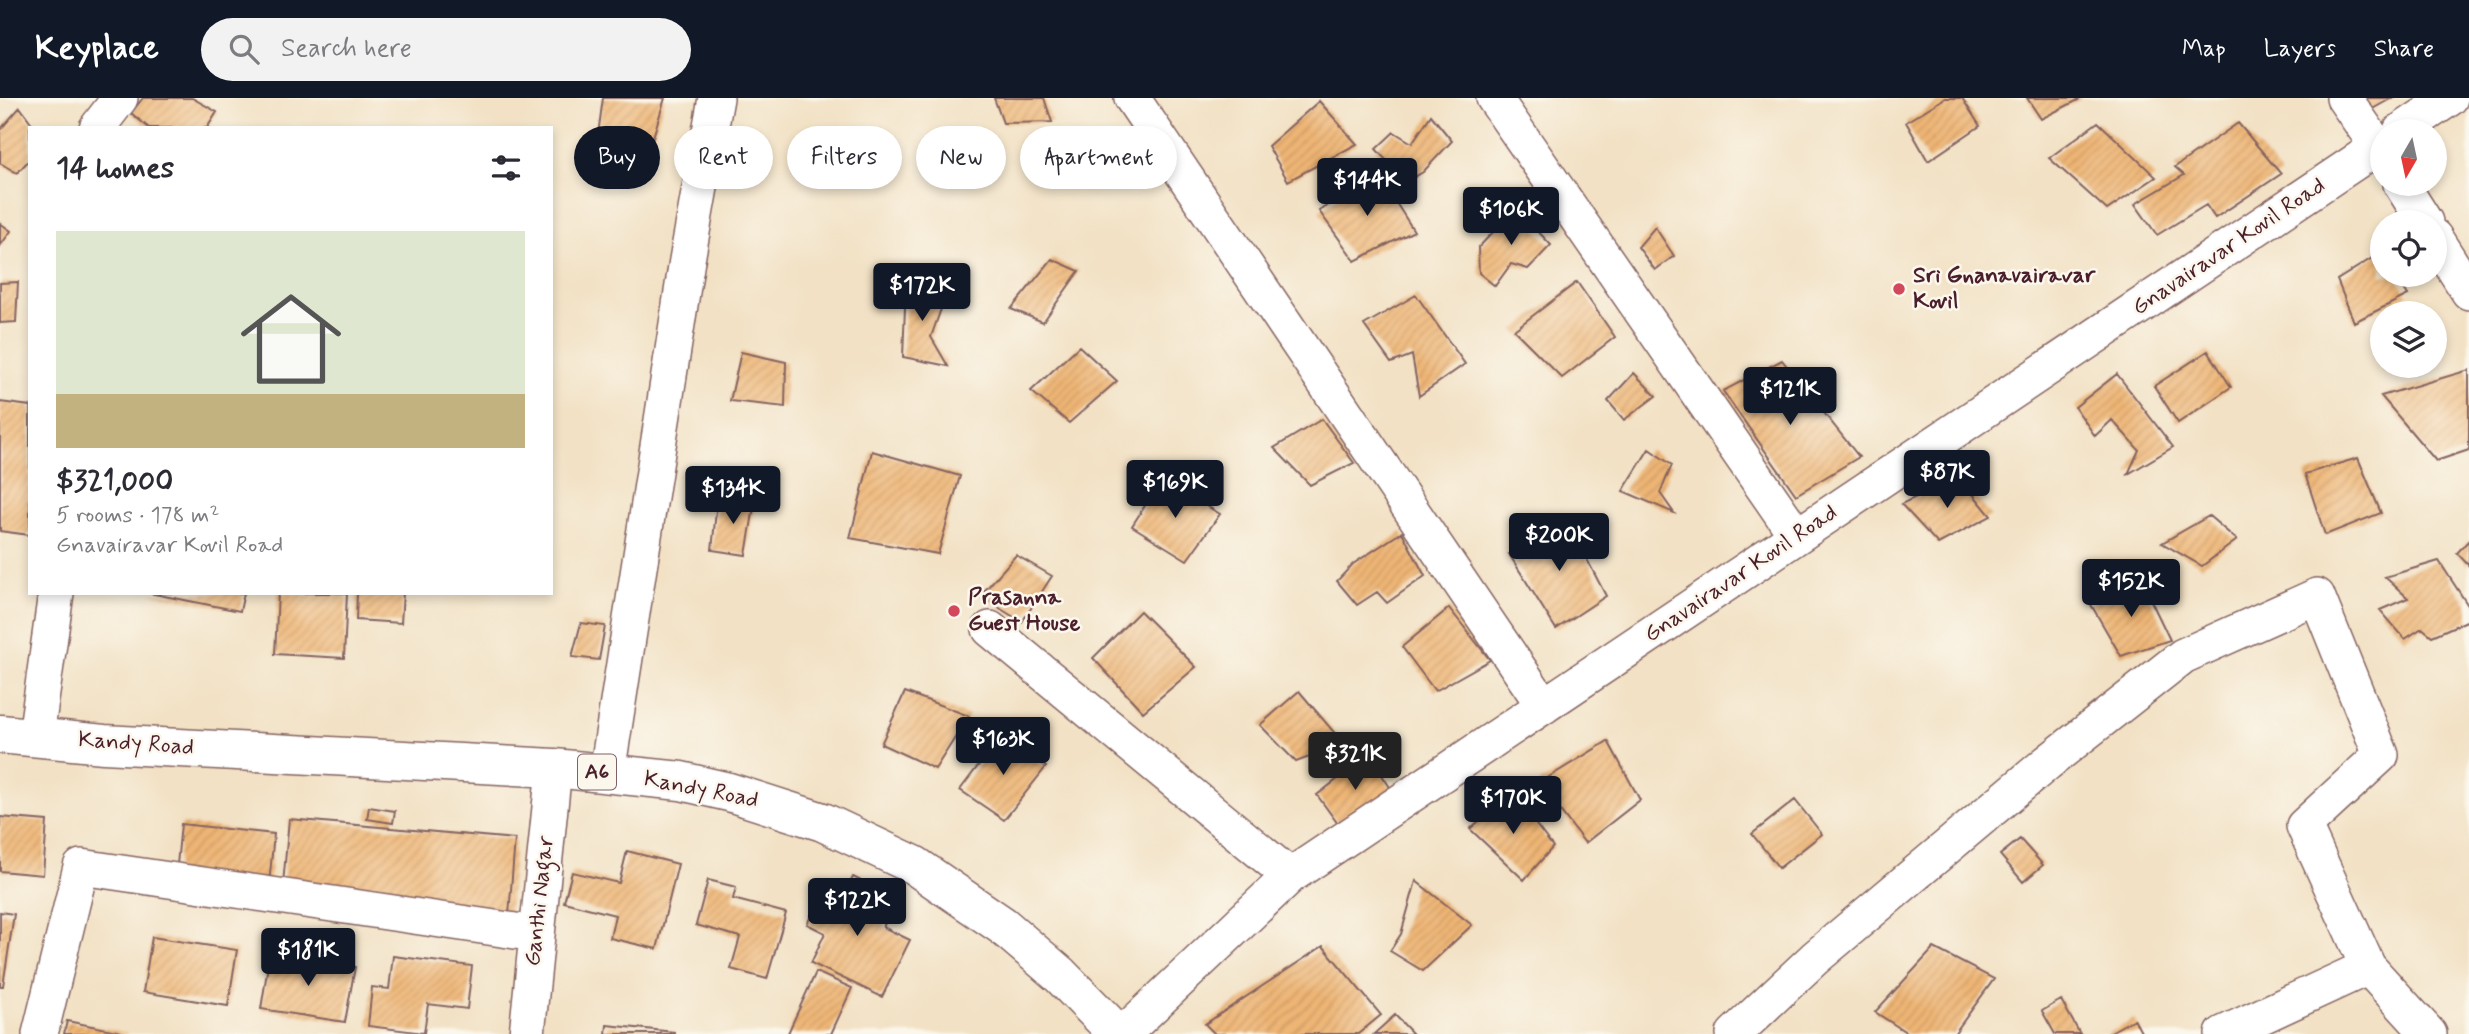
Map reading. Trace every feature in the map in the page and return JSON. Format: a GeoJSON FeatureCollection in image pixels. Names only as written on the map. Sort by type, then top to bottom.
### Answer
{"type":"FeatureCollection","features":[{"type":"Feature","properties":{"kind":"highway","name":"Kandy Road"},"geometry":{"type":"LineString","coordinates":[[18,735],[118,744],[554,768],[681,781],[729,792],[823,822],[914,865],[1003,926],[1060,975],[1120,1034]]}},
{"type":"Feature","properties":{"kind":"street"},"geometry":{"type":"LineString","coordinates":[[99,126],[120,98]]}},
{"type":"Feature","properties":{"kind":"street"},"geometry":{"type":"LineString","coordinates":[[607,773],[687,260],[716,98]]}},
{"type":"Feature","properties":{"kind":"street"},"geometry":{"type":"LineString","coordinates":[[1132,98],[1544,706]]}},
{"type":"Feature","properties":{"kind":"street"},"geometry":{"type":"LineString","coordinates":[[1494,98],[1797,536]]}},
{"type":"Feature","properties":{"kind":"street"},"geometry":{"type":"LineString","coordinates":[[2344,98],[2370,126]]}},
{"type":"Feature","properties":{"kind":"street","name":"Gnavairavar Kovil Road"},"geometry":{"type":"LineString","coordinates":[[2421,119],[2450,98]]}},
{"type":"Feature","properties":{"kind":"street","name":"Gnavairavar Kovil Road"},"geometry":{"type":"LineString","coordinates":[[1120,1034],[1290,876],[2370,155]]}},
{"type":"Feature","properties":{"kind":"street"},"geometry":{"type":"LineString","coordinates":[[2447,257],[2469,292]]}},
{"type":"Feature","properties":{"kind":"street"},"geometry":{"type":"LineString","coordinates":[[18,735],[55,595]]}},
{"type":"Feature","properties":{"kind":"street"},"geometry":{"type":"LineString","coordinates":[[1734,1034],[1815,958],[2036,771],[2183,656],[2317,596],[2381,755],[2304,826],[2368,967],[2430,1034]]}},
{"type":"Feature","properties":{"kind":"street"},"geometry":{"type":"LineString","coordinates":[[990,629],[1290,876]]}},
{"type":"Feature","properties":{"kind":"street","name":"Ganthi Nagar"},"geometry":{"type":"LineString","coordinates":[[527,1034],[554,768]]}},
{"type":"Feature","properties":{"kind":"street"},"geometry":{"type":"LineString","coordinates":[[40,1034],[80,867],[536,933]]}},
{"type":"Feature","properties":{"kind":"street"},"geometry":{"type":"LineString","coordinates":[[2222,1034],[2368,967]]}},
{"type":"Feature","properties":{"kind":"building"},"geometry":{"type":"Polygon","coordinates":[[[143,98],[192,98],[217,112],[208,126],[147,126],[131,113],[143,98]]]}},
{"type":"Feature","properties":{"kind":"building"},"geometry":{"type":"Polygon","coordinates":[[[603,98],[665,98],[656,126],[599,126],[603,98]]]}},
{"type":"Feature","properties":{"kind":"building"},"geometry":{"type":"Polygon","coordinates":[[[994,98],[1044,98],[1052,122],[1003,123],[994,98]]]}},
{"type":"Feature","properties":{"kind":"building"},"geometry":{"type":"Polygon","coordinates":[[[1945,98],[1962,98],[1980,126],[1928,161],[1906,122],[1945,98]]]}},
{"type":"Feature","properties":{"kind":"building"},"geometry":{"type":"Polygon","coordinates":[[[2027,98],[2082,98],[2041,119],[2027,98]]]}},
{"type":"Feature","properties":{"kind":"building"},"geometry":{"type":"Polygon","coordinates":[[[2358,98],[2392,98],[2367,112],[2358,98]]]}},
{"type":"Feature","properties":{"kind":"building"},"geometry":{"type":"Polygon","coordinates":[[[1319,101],[1357,144],[1288,181],[1268,146],[1319,101]]]}},
{"type":"Feature","properties":{"kind":"building"},"geometry":{"type":"Polygon","coordinates":[[[20,107],[34,126],[28,126],[28,161],[17,173],[0,163],[0,130],[20,107]]]}},
{"type":"Feature","properties":{"kind":"building"},"geometry":{"type":"Polygon","coordinates":[[[1431,115],[1452,141],[1423,172],[1406,182],[1376,149],[1394,132],[1412,143],[1431,115]]]}},
{"type":"Feature","properties":{"kind":"building"},"geometry":{"type":"Polygon","coordinates":[[[2098,122],[2156,177],[2107,210],[2049,158],[2098,122]]]}},
{"type":"Feature","properties":{"kind":"building"},"geometry":{"type":"Polygon","coordinates":[[[2238,123],[2281,174],[2215,218],[2206,205],[2157,235],[2135,204],[2184,175],[2175,167],[2238,123]]]}},
{"type":"Feature","properties":{"kind":"building"},"geometry":{"type":"Polygon","coordinates":[[[1377,173],[1414,231],[1355,261],[1319,211],[1377,173]]]}},
{"type":"Feature","properties":{"kind":"building"},"geometry":{"type":"Polygon","coordinates":[[[1516,208],[1551,245],[1528,269],[1511,264],[1495,286],[1479,273],[1478,248],[1516,208]]]}},
{"type":"Feature","properties":{"kind":"building"},"geometry":{"type":"Polygon","coordinates":[[[0,223],[11,231],[0,246],[0,223]]]}},
{"type":"Feature","properties":{"kind":"building"},"geometry":{"type":"Polygon","coordinates":[[[1655,227],[1674,256],[1655,270],[1638,247],[1655,227]]]}},
{"type":"Feature","properties":{"kind":"building"},"geometry":{"type":"Polygon","coordinates":[[[1052,259],[1079,271],[1043,322],[1011,309],[1052,259]]]}},
{"type":"Feature","properties":{"kind":"building"},"geometry":{"type":"Polygon","coordinates":[[[2370,259],[2370,287],[2403,287],[2408,295],[2396,301],[2370,301],[2370,314],[2354,322],[2337,280],[2370,259]]]}},
{"type":"Feature","properties":{"kind":"building"},"geometry":{"type":"Polygon","coordinates":[[[18,282],[16,322],[0,323],[0,283],[18,282]]]}},
{"type":"Feature","properties":{"kind":"building"},"geometry":{"type":"Polygon","coordinates":[[[1577,282],[1615,337],[1562,378],[1514,330],[1577,282]]]}},
{"type":"Feature","properties":{"kind":"building"},"geometry":{"type":"Polygon","coordinates":[[[906,283],[947,292],[931,337],[948,366],[903,357],[906,283]]]}},
{"type":"Feature","properties":{"kind":"building"},"geometry":{"type":"Polygon","coordinates":[[[1416,295],[1465,364],[1419,396],[1412,355],[1391,363],[1364,325],[1416,295]]]}},
{"type":"Feature","properties":{"kind":"building"},"geometry":{"type":"Polygon","coordinates":[[[1079,346],[1117,381],[1069,423],[1031,391],[1079,346]]]}},
{"type":"Feature","properties":{"kind":"building"},"geometry":{"type":"Polygon","coordinates":[[[2208,351],[2231,387],[2178,423],[2154,386],[2208,351]]]}},
{"type":"Feature","properties":{"kind":"building"},"geometry":{"type":"Polygon","coordinates":[[[741,352],[786,362],[785,407],[730,401],[741,352]]]}},
{"type":"Feature","properties":{"kind":"building"},"geometry":{"type":"Polygon","coordinates":[[[1782,360],[1859,457],[1796,495],[1723,391],[1782,360]]]}},
{"type":"Feature","properties":{"kind":"building"},"geometry":{"type":"Polygon","coordinates":[[[2469,370],[2469,450],[2436,461],[2381,396],[2469,370]]]}},
{"type":"Feature","properties":{"kind":"building"},"geometry":{"type":"Polygon","coordinates":[[[1634,373],[1656,396],[1624,420],[1608,401],[1634,373]]]}},
{"type":"Feature","properties":{"kind":"building"},"geometry":{"type":"Polygon","coordinates":[[[2117,374],[2173,447],[2128,474],[2139,450],[2112,420],[2095,436],[2075,407],[2117,374]]]}},
{"type":"Feature","properties":{"kind":"building"},"geometry":{"type":"Polygon","coordinates":[[[0,402],[28,406],[28,535],[0,531],[0,402]]]}},
{"type":"Feature","properties":{"kind":"building"},"geometry":{"type":"Polygon","coordinates":[[[1322,419],[1354,463],[1310,485],[1274,448],[1322,419]]]}},
{"type":"Feature","properties":{"kind":"building"},"geometry":{"type":"Polygon","coordinates":[[[1649,449],[1672,465],[1660,493],[1674,513],[1623,491],[1649,449]]]}},
{"type":"Feature","properties":{"kind":"building"},"geometry":{"type":"Polygon","coordinates":[[[872,451],[960,476],[938,554],[850,538],[872,451]]]}},
{"type":"Feature","properties":{"kind":"building"},"geometry":{"type":"Polygon","coordinates":[[[2358,458],[2381,513],[2325,535],[2305,474],[2358,458]]]}},
{"type":"Feature","properties":{"kind":"building"},"geometry":{"type":"Polygon","coordinates":[[[1959,477],[1991,516],[1938,544],[1901,504],[1959,477]]]}},
{"type":"Feature","properties":{"kind":"building"},"geometry":{"type":"Polygon","coordinates":[[[1162,479],[1220,514],[1187,560],[1132,526],[1162,479]]]}},
{"type":"Feature","properties":{"kind":"building"},"geometry":{"type":"Polygon","coordinates":[[[717,501],[755,501],[746,555],[712,550],[717,501]]]}},
{"type":"Feature","properties":{"kind":"building"},"geometry":{"type":"Polygon","coordinates":[[[2209,516],[2237,540],[2202,566],[2162,543],[2209,516]]]}},
{"type":"Feature","properties":{"kind":"building"},"geometry":{"type":"Polygon","coordinates":[[[1565,517],[1606,596],[1556,629],[1509,554],[1565,517]]]}},
{"type":"Feature","properties":{"kind":"building"},"geometry":{"type":"Polygon","coordinates":[[[1402,532],[1425,576],[1387,603],[1377,592],[1357,605],[1337,581],[1353,564],[1402,532]]]}},
{"type":"Feature","properties":{"kind":"building"},"geometry":{"type":"Polygon","coordinates":[[[2469,540],[2469,566],[2457,553],[2469,540]]]}},
{"type":"Feature","properties":{"kind":"building"},"geometry":{"type":"Polygon","coordinates":[[[1016,555],[1052,576],[1022,622],[980,596],[1016,555]]]}},
{"type":"Feature","properties":{"kind":"building"},"geometry":{"type":"Polygon","coordinates":[[[2439,561],[2469,607],[2469,620],[2432,636],[2422,628],[2405,639],[2380,610],[2408,598],[2385,577],[2439,561]]]}},
{"type":"Feature","properties":{"kind":"building"},"geometry":{"type":"Polygon","coordinates":[[[2141,580],[2170,640],[2121,656],[2090,603],[2141,580]]]}},
{"type":"Feature","properties":{"kind":"building"},"geometry":{"type":"Polygon","coordinates":[[[159,595],[244,595],[240,611],[159,595]]]}},
{"type":"Feature","properties":{"kind":"building"},"geometry":{"type":"Polygon","coordinates":[[[278,595],[347,595],[344,658],[275,654],[278,595]]]}},
{"type":"Feature","properties":{"kind":"building"},"geometry":{"type":"Polygon","coordinates":[[[357,595],[403,595],[401,623],[356,620],[357,595]]]}},
{"type":"Feature","properties":{"kind":"building"},"geometry":{"type":"Polygon","coordinates":[[[1449,608],[1490,660],[1435,691],[1402,647],[1449,608]]]}},
{"type":"Feature","properties":{"kind":"building"},"geometry":{"type":"Polygon","coordinates":[[[1140,611],[1196,667],[1143,712],[1093,658],[1140,611]]]}},
{"type":"Feature","properties":{"kind":"building"},"geometry":{"type":"Polygon","coordinates":[[[581,623],[605,626],[599,660],[572,657],[581,623]]]}},
{"type":"Feature","properties":{"kind":"building"},"geometry":{"type":"Polygon","coordinates":[[[1299,691],[1344,744],[1296,762],[1260,725],[1299,691]]]}},
{"type":"Feature","properties":{"kind":"building"},"geometry":{"type":"Polygon","coordinates":[[[905,692],[969,716],[935,769],[881,744],[905,692]]]}},
{"type":"Feature","properties":{"kind":"building"},"geometry":{"type":"Polygon","coordinates":[[[1003,733],[1046,767],[1004,820],[960,790],[1003,733]]]}},
{"type":"Feature","properties":{"kind":"building"},"geometry":{"type":"Polygon","coordinates":[[[1608,741],[1640,800],[1585,843],[1539,783],[1608,741]]]}},
{"type":"Feature","properties":{"kind":"building"},"geometry":{"type":"Polygon","coordinates":[[[1369,755],[1393,792],[1341,828],[1317,795],[1369,755]]]}},
{"type":"Feature","properties":{"kind":"building"},"geometry":{"type":"Polygon","coordinates":[[[1511,792],[1553,847],[1524,880],[1470,829],[1511,792]]]}},
{"type":"Feature","properties":{"kind":"building"},"geometry":{"type":"Polygon","coordinates":[[[1795,800],[1822,834],[1779,868],[1752,834],[1795,800]]]}},
{"type":"Feature","properties":{"kind":"building"},"geometry":{"type":"Polygon","coordinates":[[[369,807],[395,811],[393,823],[367,819],[369,807]]]}},
{"type":"Feature","properties":{"kind":"building"},"geometry":{"type":"Polygon","coordinates":[[[0,817],[47,821],[43,875],[0,871],[0,817]]]}},
{"type":"Feature","properties":{"kind":"building"},"geometry":{"type":"Polygon","coordinates":[[[289,819],[515,839],[509,915],[282,895],[289,819]]]}},
{"type":"Feature","properties":{"kind":"building"},"geometry":{"type":"Polygon","coordinates":[[[181,824],[274,834],[267,904],[174,895],[181,824]]]}},
{"type":"Feature","properties":{"kind":"building"},"geometry":{"type":"Polygon","coordinates":[[[2020,839],[2043,865],[2023,882],[2000,855],[2020,839]]]}},
{"type":"Feature","properties":{"kind":"building"},"geometry":{"type":"Polygon","coordinates":[[[627,851],[678,864],[657,949],[610,938],[615,915],[564,902],[572,872],[619,883],[627,851]]]}},
{"type":"Feature","properties":{"kind":"building"},"geometry":{"type":"Polygon","coordinates":[[[853,877],[879,890],[871,907],[889,915],[883,927],[910,940],[882,997],[811,963],[825,933],[807,924],[825,888],[843,897],[853,877]]]}},
{"type":"Feature","properties":{"kind":"building"},"geometry":{"type":"Polygon","coordinates":[[[708,880],[736,887],[733,899],[786,913],[767,979],[731,969],[740,937],[696,925],[708,880]]]}},
{"type":"Feature","properties":{"kind":"building"},"geometry":{"type":"Polygon","coordinates":[[[1416,881],[1472,925],[1423,971],[1390,951],[1401,934],[1416,881]]]}},
{"type":"Feature","properties":{"kind":"building"},"geometry":{"type":"Polygon","coordinates":[[[0,912],[14,914],[3,986],[0,986],[0,912]]]}},
{"type":"Feature","properties":{"kind":"building"},"geometry":{"type":"Polygon","coordinates":[[[152,937],[237,950],[228,1006],[143,992],[152,937]]]}},
{"type":"Feature","properties":{"kind":"building"},"geometry":{"type":"Polygon","coordinates":[[[1323,946],[1381,1015],[1358,1034],[1215,1034],[1205,1024],[1323,946]]]}},
{"type":"Feature","properties":{"kind":"building"},"geometry":{"type":"Polygon","coordinates":[[[1934,948],[1994,979],[1954,1034],[1909,1034],[1875,1012],[1934,948]]]}},
{"type":"Feature","properties":{"kind":"building"},"geometry":{"type":"Polygon","coordinates":[[[270,953],[355,967],[345,1022],[261,1009],[270,953]]]}},
{"type":"Feature","properties":{"kind":"building"},"geometry":{"type":"Polygon","coordinates":[[[393,956],[472,966],[467,1009],[428,1004],[424,1033],[368,1026],[372,987],[389,989],[393,956]]]}},
{"type":"Feature","properties":{"kind":"building"},"geometry":{"type":"Polygon","coordinates":[[[816,972],[852,988],[831,1034],[790,1034],[788,1033],[816,972]]]}},
{"type":"Feature","properties":{"kind":"building"},"geometry":{"type":"Polygon","coordinates":[[[2061,1000],[2080,1034],[2055,1034],[2042,1011],[2061,1000]]]}},
{"type":"Feature","properties":{"kind":"building"},"geometry":{"type":"Polygon","coordinates":[[[1395,1015],[1413,1034],[1374,1034],[1395,1015]]]}},
{"type":"Feature","properties":{"kind":"building"},"geometry":{"type":"Polygon","coordinates":[[[2134,1019],[2142,1034],[2107,1034],[2134,1019]]]}},
{"type":"Feature","properties":{"kind":"building"},"geometry":{"type":"Polygon","coordinates":[[[67,1021],[127,1033],[127,1034],[64,1034],[67,1021]]]}},
{"type":"Feature","properties":{"kind":"building"},"geometry":{"type":"Polygon","coordinates":[[[607,1025],[674,1032],[674,1034],[606,1034],[607,1025]]]}},
{"type":"Feature","properties":{"kind":"place","name":"Sri Gnanavairavar Kovil"},"geometry":{"type":"Point","coordinates":[1899,289]}},
{"type":"Feature","properties":{"kind":"place","name":"Prasanna Guest House"},"geometry":{"type":"Point","coordinates":[954,611]}}]}
